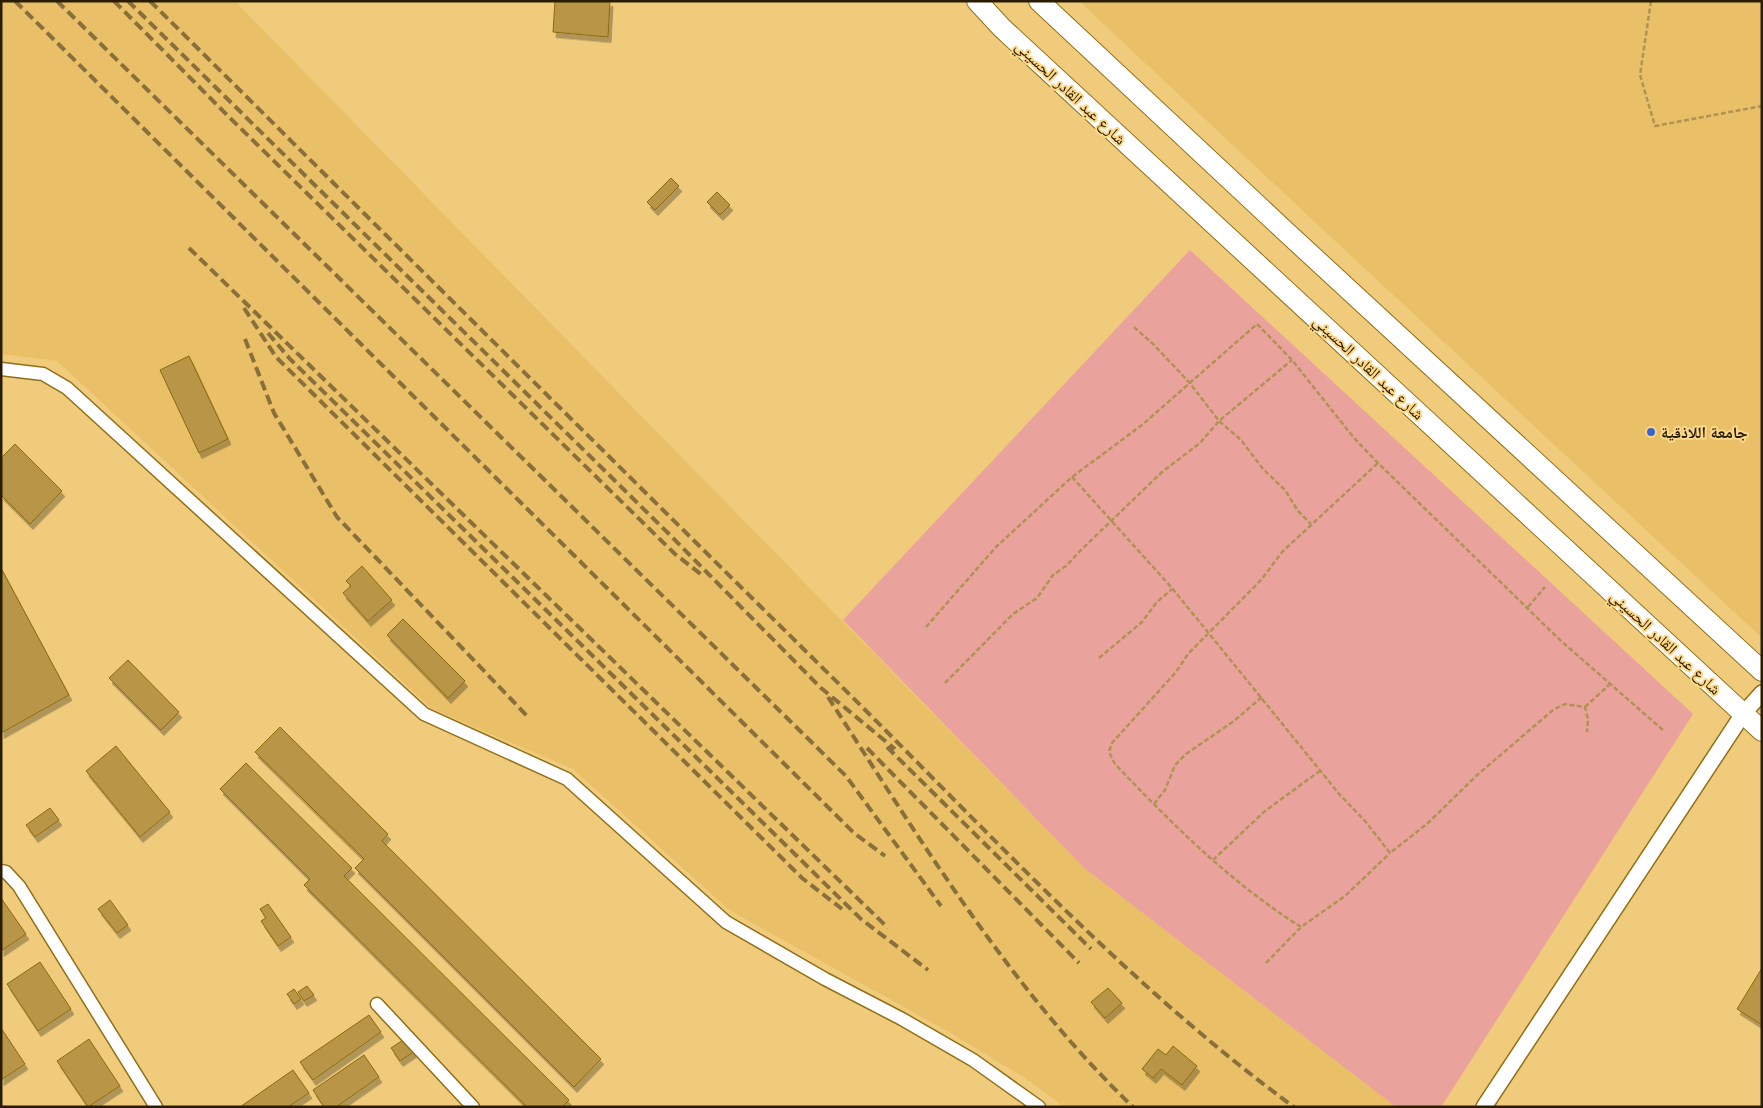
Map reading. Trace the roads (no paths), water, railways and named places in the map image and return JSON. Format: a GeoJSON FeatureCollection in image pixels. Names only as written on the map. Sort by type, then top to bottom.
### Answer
{"type":"FeatureCollection","features":[{"type":"Feature","properties":{"kind":"main road","name":"شارع عبد القادر الحسيني"},"geometry":{"type":"LineString","coordinates":[[977,1],[1002,28],[1762,731]]}},
{"type":"Feature","properties":{"kind":"main road"},"geometry":{"type":"LineString","coordinates":[[1039,1],[1762,671]]}},
{"type":"Feature","properties":{"kind":"street"},"geometry":{"type":"LineString","coordinates":[[1,369],[43,374],[66,388],[424,714],[567,779],[726,922],[973,1060],[1040,1107]]}},
{"type":"Feature","properties":{"kind":"street"},"geometry":{"type":"LineString","coordinates":[[1484,1107],[1743,714],[1762,693]]}},
{"type":"Feature","properties":{"kind":"street"},"geometry":{"type":"LineString","coordinates":[[1,871],[6,872],[19,886],[156,1107]]}},
{"type":"Feature","properties":{"kind":"street"},"geometry":{"type":"LineString","coordinates":[[377,1004],[473,1107]]}},
{"type":"Feature","properties":{"kind":"railway"},"geometry":{"type":"LineString","coordinates":[[15,1],[854,833],[885,856]]}},
{"type":"Feature","properties":{"kind":"railway"},"geometry":{"type":"LineString","coordinates":[[57,1],[846,776],[941,906]]}},
{"type":"Feature","properties":{"kind":"railway"},"geometry":{"type":"LineString","coordinates":[[114,1],[227,115],[675,554],[702,575]]}},
{"type":"Feature","properties":{"kind":"railway"},"geometry":{"type":"LineString","coordinates":[[128,1],[669,534],[821,688],[895,749]]}},
{"type":"Feature","properties":{"kind":"railway"},"geometry":{"type":"LineString","coordinates":[[150,1],[1058,903],[1173,1009],[1232,1059],[1294,1107]]}},
{"type":"Feature","properties":{"kind":"railway"},"geometry":{"type":"LineString","coordinates":[[189,248],[888,928]]}},
{"type":"Feature","properties":{"kind":"railway"},"geometry":{"type":"LineString","coordinates":[[244,308],[276,357],[802,878],[842,909]]}},
{"type":"Feature","properties":{"kind":"railway"},"geometry":{"type":"LineString","coordinates":[[268,333],[290,359],[861,919],[928,970]]}},
{"type":"Feature","properties":{"kind":"railway"},"geometry":{"type":"LineString","coordinates":[[245,339],[274,413],[337,517],[529,718]]}},
{"type":"Feature","properties":{"kind":"railway"},"geometry":{"type":"LineString","coordinates":[[828,697],[933,858],[1007,963],[1046,1013],[1088,1061],[1133,1107]]}},
{"type":"Feature","properties":{"kind":"railway"},"geometry":{"type":"LineString","coordinates":[[887,747],[1091,949]]}},
{"type":"Feature","properties":{"kind":"railway"},"geometry":{"type":"LineString","coordinates":[[867,748],[1079,963]]}},
{"type":"Feature","properties":{"kind":"place","name":"جامعة اللاذقية"},"geometry":{"type":"Point","coordinates":[1651,432]}}]}
